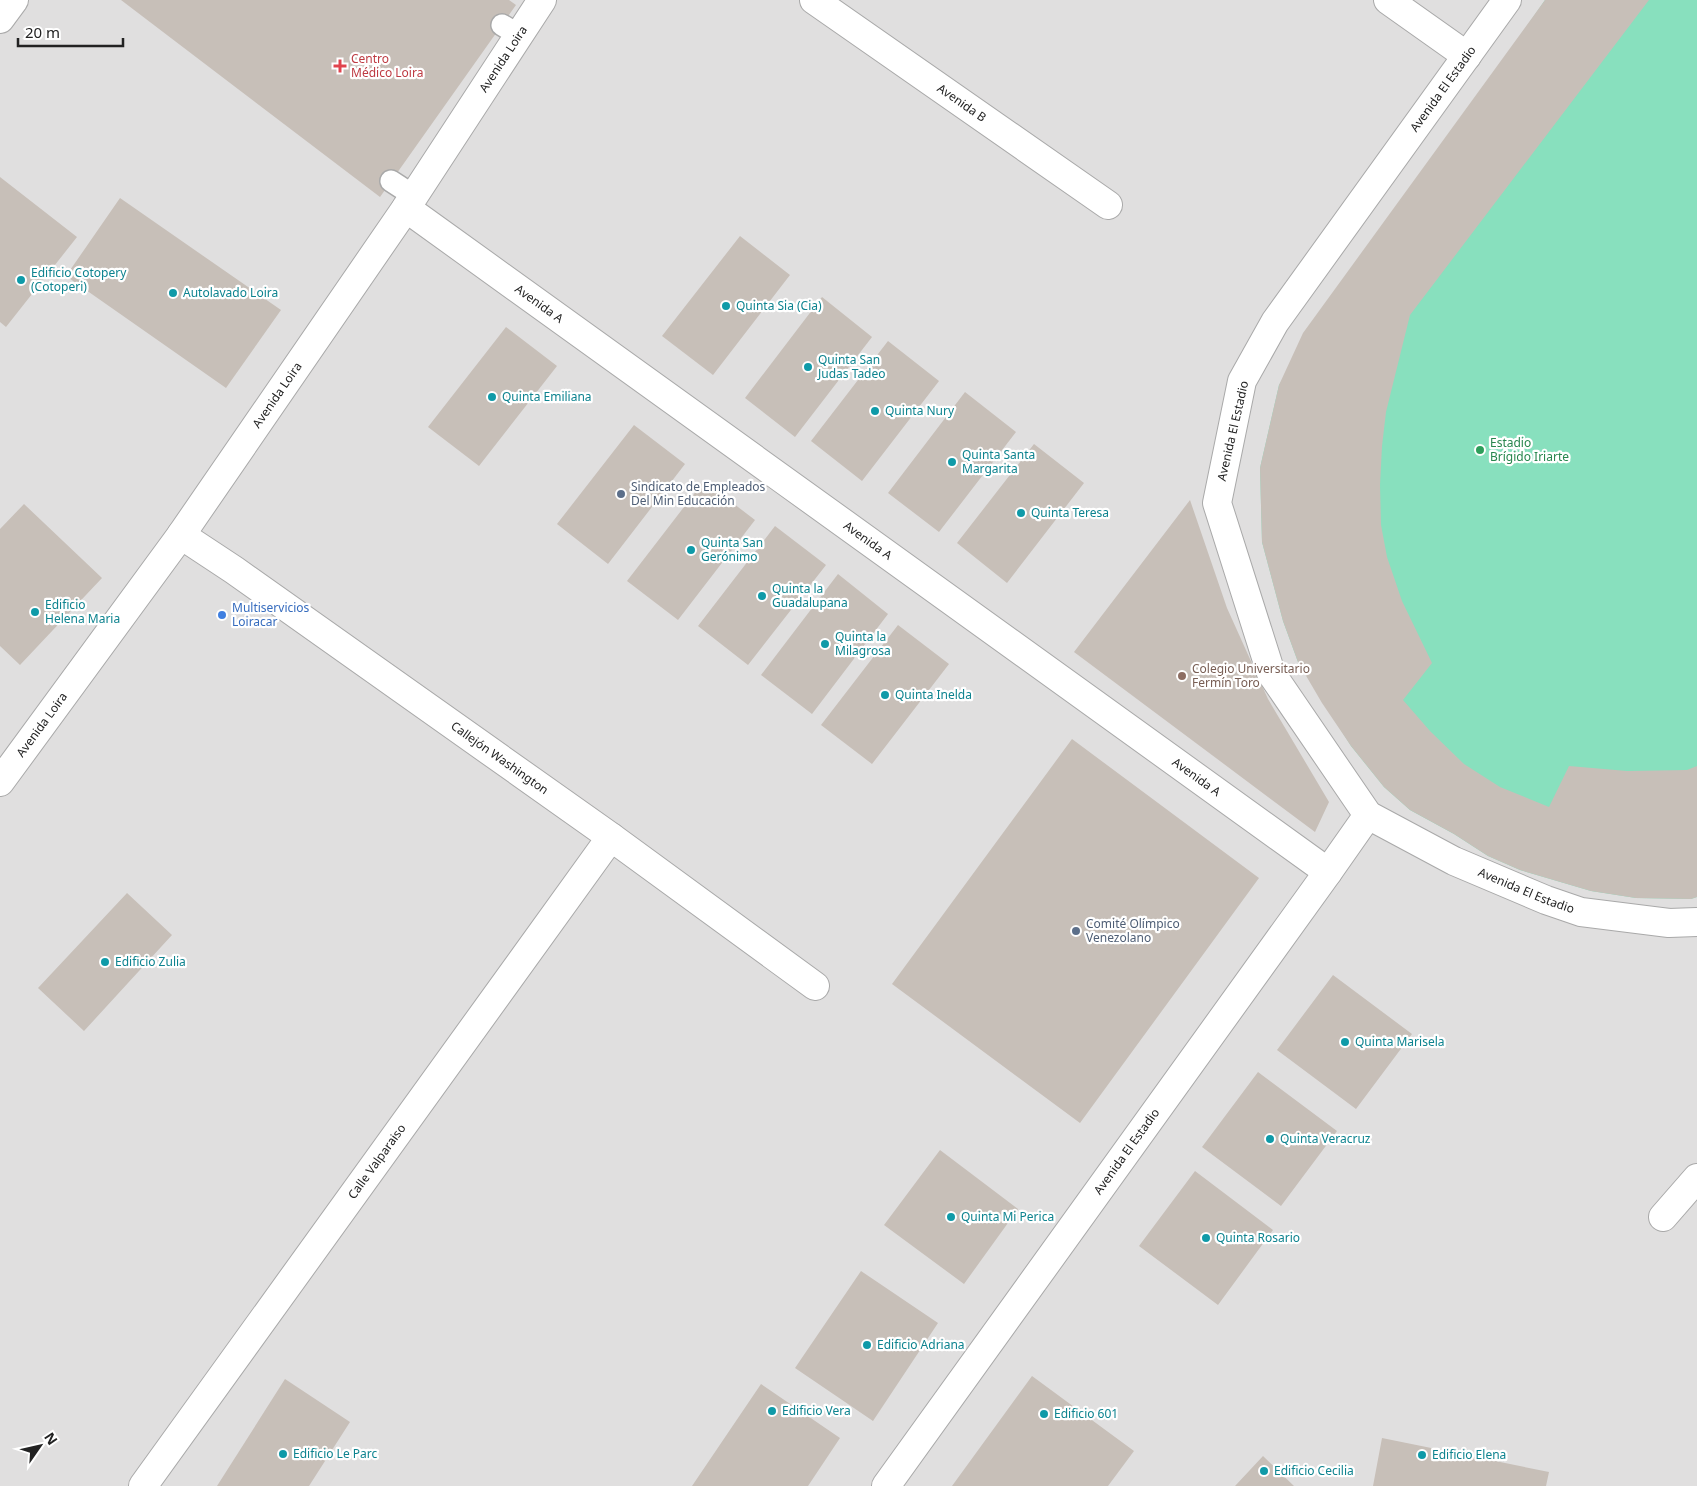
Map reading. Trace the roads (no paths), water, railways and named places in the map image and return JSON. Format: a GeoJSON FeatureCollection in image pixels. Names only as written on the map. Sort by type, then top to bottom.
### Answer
{"type":"FeatureCollection","features":[{"type":"Feature","properties":{"kind":"street"},"geometry":{"type":"LineString","coordinates":[[0,19],[14,0]]}},
{"type":"Feature","properties":{"kind":"street","name":"Avenida Loira"},"geometry":{"type":"LineString","coordinates":[[0,782],[181,535],[410,202],[511,30],[542,0]]}},
{"type":"Feature","properties":{"kind":"street","name":"Avenida B"},"geometry":{"type":"LineString","coordinates":[[814,0],[1108,205]]}},
{"type":"Feature","properties":{"kind":"street"},"geometry":{"type":"LineString","coordinates":[[1388,0],[1467,56]]}},
{"type":"Feature","properties":{"kind":"street","name":"Avenida El Estadio"},"geometry":{"type":"LineString","coordinates":[[1507,0],[1275,322],[1242,381],[1217,503],[1271,673],[1368,815],[1454,861],[1546,900],[1581,912],[1669,923],[1697,922]]}},
{"type":"Feature","properties":{"kind":"street","name":"Avenida A"},"geometry":{"type":"LineString","coordinates":[[410,202],[1328,872]]}},
{"type":"Feature","properties":{"kind":"street","name":"Callejón Washington"},"geometry":{"type":"LineString","coordinates":[[181,535],[234,570],[611,837],[816,986]]}},
{"type":"Feature","properties":{"kind":"street","name":"Avenida El Estadio"},"geometry":{"type":"LineString","coordinates":[[886,1486],[1368,815]]}},
{"type":"Feature","properties":{"kind":"street","name":"Calle Valparaiso"},"geometry":{"type":"LineString","coordinates":[[143,1486],[611,837]]}},
{"type":"Feature","properties":{"kind":"street"},"geometry":{"type":"LineString","coordinates":[[1664,1217],[1697,1178]]}},
{"type":"Feature","properties":{"kind":"lane"},"geometry":{"type":"LineString","coordinates":[[391,181],[410,202]]}},
{"type":"Feature","properties":{"kind":"place","name":"Centro Médico Loira"},"geometry":{"type":"Point","coordinates":[340,66]}},
{"type":"Feature","properties":{"kind":"place","name":"Edificio Cotopery (Cotoperi)"},"geometry":{"type":"Point","coordinates":[21,280]}},
{"type":"Feature","properties":{"kind":"place","name":"Autolavado Loira"},"geometry":{"type":"Point","coordinates":[173,293]}},
{"type":"Feature","properties":{"kind":"place","name":"Quinta Sia (Cia)"},"geometry":{"type":"Point","coordinates":[726,306]}},
{"type":"Feature","properties":{"kind":"place","name":"Quinta San Judas Tadeo"},"geometry":{"type":"Point","coordinates":[808,367]}},
{"type":"Feature","properties":{"kind":"place","name":"Quinta Emiliana"},"geometry":{"type":"Point","coordinates":[492,397]}},
{"type":"Feature","properties":{"kind":"place","name":"Quinta Nury"},"geometry":{"type":"Point","coordinates":[875,411]}},
{"type":"Feature","properties":{"kind":"place","name":"Estadio Brígido Iriarte"},"geometry":{"type":"Point","coordinates":[1480,450]}},
{"type":"Feature","properties":{"kind":"place","name":"Quinta Santa Margarita"},"geometry":{"type":"Point","coordinates":[952,462]}},
{"type":"Feature","properties":{"kind":"place","name":"Sindicato de Empleados Del Min Educación"},"geometry":{"type":"Point","coordinates":[621,494]}},
{"type":"Feature","properties":{"kind":"place","name":"Quinta Teresa"},"geometry":{"type":"Point","coordinates":[1021,513]}},
{"type":"Feature","properties":{"kind":"place","name":"Quinta San Gerónimo"},"geometry":{"type":"Point","coordinates":[691,550]}},
{"type":"Feature","properties":{"kind":"place","name":"Quinta la Guadalupana"},"geometry":{"type":"Point","coordinates":[762,596]}},
{"type":"Feature","properties":{"kind":"place","name":"Edificio Helena Maria"},"geometry":{"type":"Point","coordinates":[35,612]}},
{"type":"Feature","properties":{"kind":"place","name":"Multiservicios Loiracar"},"geometry":{"type":"Point","coordinates":[222,615]}},
{"type":"Feature","properties":{"kind":"place","name":"Quinta la Milagrosa"},"geometry":{"type":"Point","coordinates":[825,644]}},
{"type":"Feature","properties":{"kind":"place","name":"Colegio Universitario Fermín Toro"},"geometry":{"type":"Point","coordinates":[1182,676]}},
{"type":"Feature","properties":{"kind":"place","name":"Quinta Inelda"},"geometry":{"type":"Point","coordinates":[885,695]}},
{"type":"Feature","properties":{"kind":"place","name":"Comité Olímpico Venezolano"},"geometry":{"type":"Point","coordinates":[1076,931]}},
{"type":"Feature","properties":{"kind":"place","name":"Edificio Zulia"},"geometry":{"type":"Point","coordinates":[105,962]}},
{"type":"Feature","properties":{"kind":"place","name":"Quinta Marisela"},"geometry":{"type":"Point","coordinates":[1345,1042]}},
{"type":"Feature","properties":{"kind":"place","name":"Quinta Veracruz"},"geometry":{"type":"Point","coordinates":[1270,1139]}},
{"type":"Feature","properties":{"kind":"place","name":"Quinta Mi Perica"},"geometry":{"type":"Point","coordinates":[951,1217]}},
{"type":"Feature","properties":{"kind":"place","name":"Quinta Rosario"},"geometry":{"type":"Point","coordinates":[1206,1238]}},
{"type":"Feature","properties":{"kind":"place","name":"Edificio Adriana"},"geometry":{"type":"Point","coordinates":[867,1345]}},
{"type":"Feature","properties":{"kind":"place","name":"Edificio Vera"},"geometry":{"type":"Point","coordinates":[772,1411]}},
{"type":"Feature","properties":{"kind":"place","name":"Edificio 601"},"geometry":{"type":"Point","coordinates":[1044,1414]}},
{"type":"Feature","properties":{"kind":"place","name":"Edificio Le Parc"},"geometry":{"type":"Point","coordinates":[283,1454]}},
{"type":"Feature","properties":{"kind":"place","name":"Edificio Elena"},"geometry":{"type":"Point","coordinates":[1422,1455]}},
{"type":"Feature","properties":{"kind":"place","name":"Edificio Cecilia"},"geometry":{"type":"Point","coordinates":[1264,1471]}}]}
